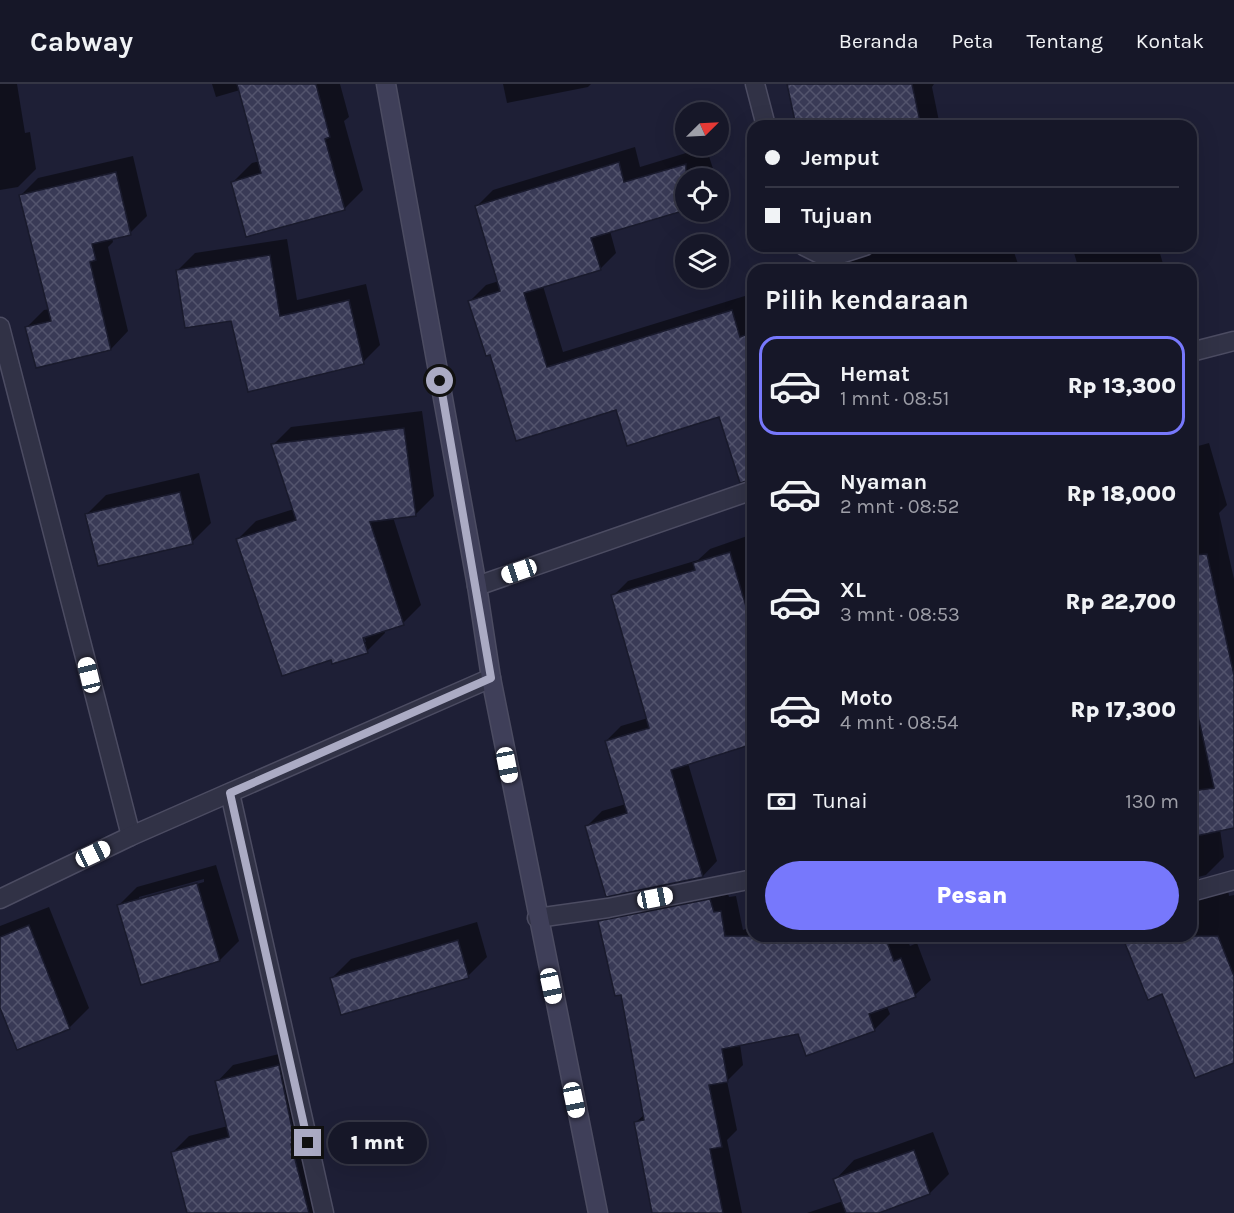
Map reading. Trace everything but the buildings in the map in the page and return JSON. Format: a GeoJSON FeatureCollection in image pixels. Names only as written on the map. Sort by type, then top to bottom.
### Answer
{"type":"FeatureCollection","features":[{"type":"Feature","properties":{"kind":"main road"},"geometry":{"type":"LineString","coordinates":[[386,84],[477,586],[491,678],[537,918],[598,1213]]}},
{"type":"Feature","properties":{"kind":"street"},"geometry":{"type":"LineString","coordinates":[[755,84],[764,120]]}},
{"type":"Feature","properties":{"kind":"street"},"geometry":{"type":"LineString","coordinates":[[816,252],[828,258],[846,252]]}},
{"type":"Feature","properties":{"kind":"street"},"geometry":{"type":"LineString","coordinates":[[0,327],[131,836]]}},
{"type":"Feature","properties":{"kind":"street"},"geometry":{"type":"LineString","coordinates":[[1197,350],[1234,341]]}},
{"type":"Feature","properties":{"kind":"street"},"geometry":{"type":"LineString","coordinates":[[477,586],[747,492]]}},
{"type":"Feature","properties":{"kind":"street"},"geometry":{"type":"LineString","coordinates":[[0,899],[131,836],[491,678]]}},
{"type":"Feature","properties":{"kind":"street"},"geometry":{"type":"LineString","coordinates":[[230,793],[324,1213]]}},
{"type":"Feature","properties":{"kind":"street"},"geometry":{"type":"LineString","coordinates":[[537,918],[608,908],[747,880]]}},
{"type":"Feature","properties":{"kind":"street"},"geometry":{"type":"LineString","coordinates":[[1197,890],[1234,880]]}},
{"type":"Feature","properties":{"kind":"route"},"geometry":{"type":"LineString","coordinates":[[308,1143],[230,793],[491,678],[440,381]]}}]}
